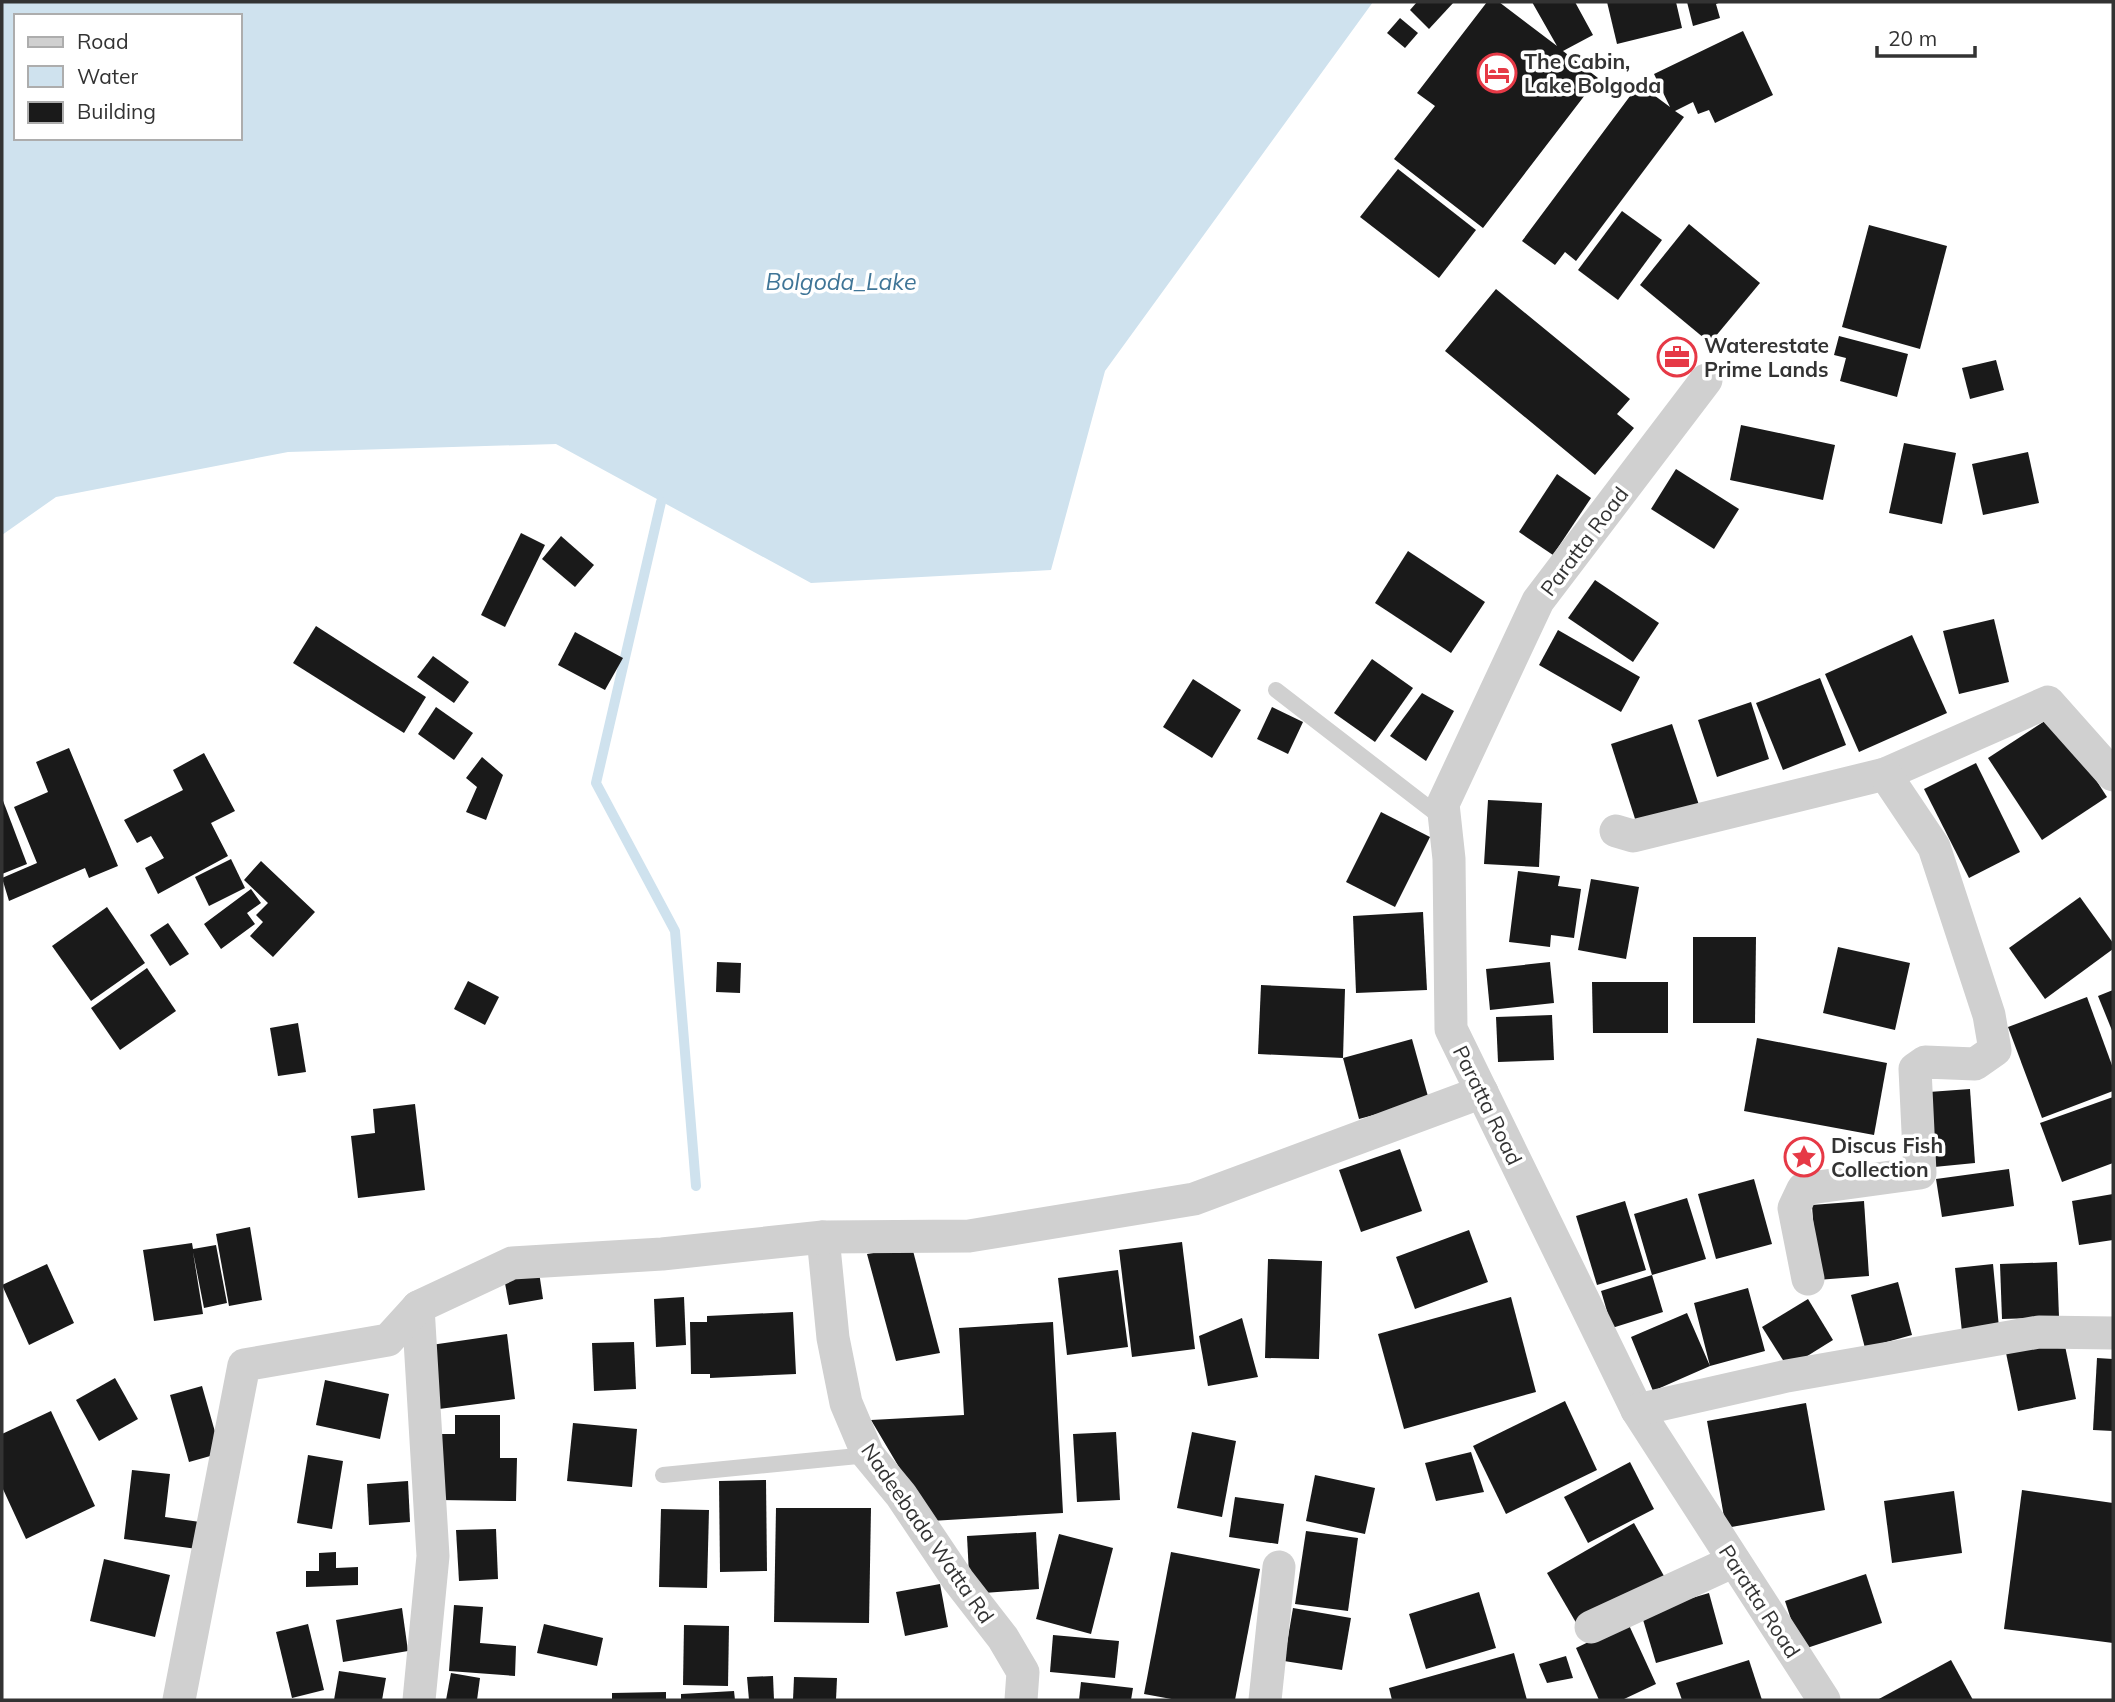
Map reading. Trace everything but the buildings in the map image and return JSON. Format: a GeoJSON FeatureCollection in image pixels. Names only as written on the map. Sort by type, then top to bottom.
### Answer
{"type":"FeatureCollection","features":[{"type":"Feature","properties":{"kind":"street","name":"Paratta Road"},"geometry":{"type":"LineString","coordinates":[[1706,380],[1538,601],[1443,804],[1447,822],[1451,1029],[1637,1410],[1824,1700]]}},
{"type":"Feature","properties":{"kind":"street"},"geometry":{"type":"LineString","coordinates":[[1616,831],[1633,836],[1885,774],[2048,702],[2113,775]]}},
{"type":"Feature","properties":{"kind":"street"},"geometry":{"type":"LineString","coordinates":[[1808,1279],[1794,1208],[1803,1189],[1920,1173],[1915,1069],[1925,1062],[1975,1064],[1995,1050],[1989,1015],[1934,847],[1885,774]]}},
{"type":"Feature","properties":{"kind":"street"},"geometry":{"type":"LineString","coordinates":[[179,1700],[244,1365],[388,1340],[418,1307],[512,1263],[662,1254],[823,1237],[969,1236],[1194,1199],[1482,1092]]}},
{"type":"Feature","properties":{"kind":"street","name":"Nadeebada Watta Rd"},"geometry":{"type":"LineString","coordinates":[[823,1237],[833,1338],[846,1403],[868,1455],[901,1495],[958,1580],[1003,1638],[1023,1672],[1021,1700]]}},
{"type":"Feature","properties":{"kind":"street"},"geometry":{"type":"LineString","coordinates":[[418,1307],[433,1556],[419,1700]]}},
{"type":"Feature","properties":{"kind":"street"},"geometry":{"type":"LineString","coordinates":[[1637,1410],[1787,1376],[2039,1332],[2113,1333]]}},
{"type":"Feature","properties":{"kind":"street"},"geometry":{"type":"LineString","coordinates":[[1591,1627],[1734,1561]]}},
{"type":"Feature","properties":{"kind":"street"},"geometry":{"type":"LineString","coordinates":[[1265,1700],[1279,1567]]}},
{"type":"Feature","properties":{"kind":"lane"},"geometry":{"type":"LineString","coordinates":[[1276,690],[1447,822]]}},
{"type":"Feature","properties":{"kind":"lane"},"geometry":{"type":"LineString","coordinates":[[663,1475],[868,1455]]}},
{"type":"Feature","properties":{"kind":"water","name":"Bolgoda_Lake"},"geometry":{"type":"Polygon","coordinates":[[[2,2],[1373,2],[1105,371],[1051,570],[811,583],[556,444],[288,452],[56,497],[2,535],[2,2]]]}},
{"type":"Feature","properties":{"kind":"waterway"},"geometry":{"type":"LineString","coordinates":[[661,502],[596,783],[675,931],[696,1186]]}},
{"type":"Feature","properties":{"kind":"place","name":"The Cabin, Lake Bolgoda"},"geometry":{"type":"Point","coordinates":[1497,73]}},
{"type":"Feature","properties":{"kind":"place","name":"Waterestate Prime Lands"},"geometry":{"type":"Point","coordinates":[1677,357]}},
{"type":"Feature","properties":{"kind":"place","name":"Discus Fish Collection"},"geometry":{"type":"Point","coordinates":[1804,1157]}}]}
